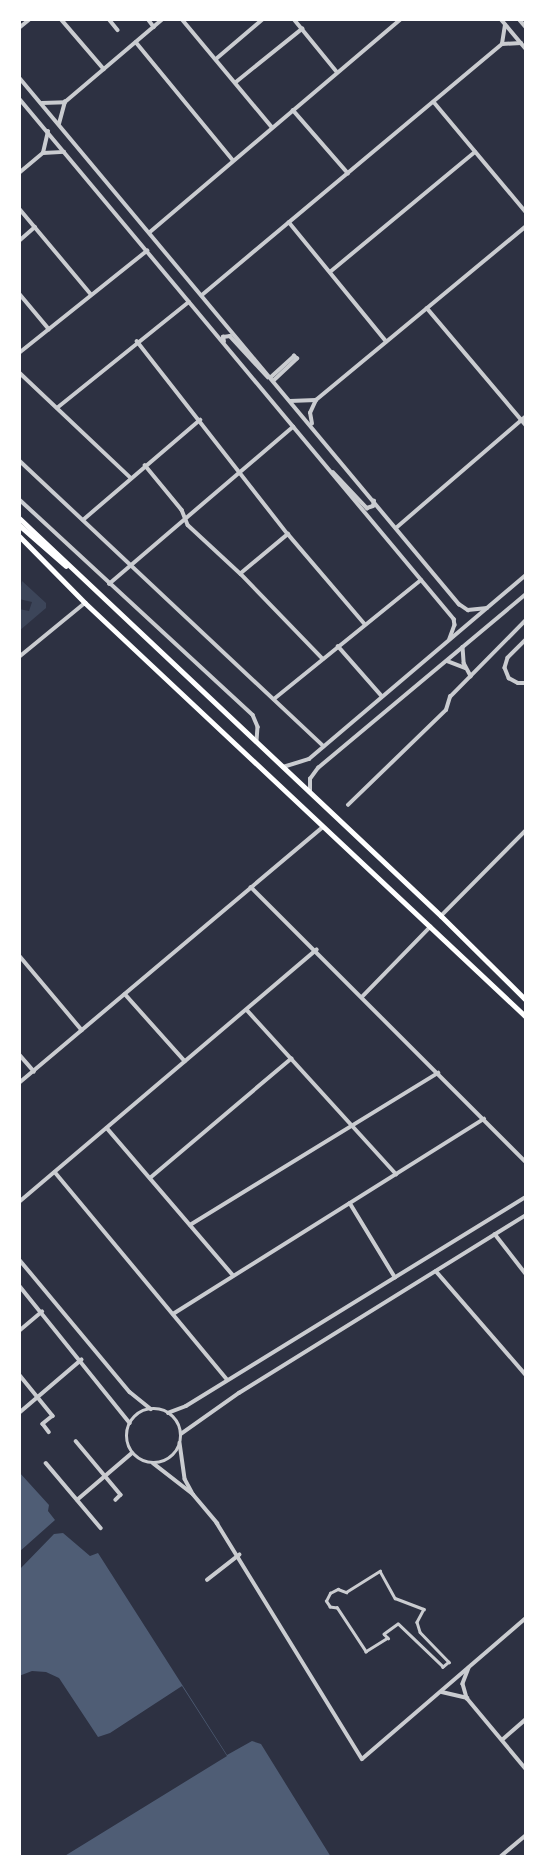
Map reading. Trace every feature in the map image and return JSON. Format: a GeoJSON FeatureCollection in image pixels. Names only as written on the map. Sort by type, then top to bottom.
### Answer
{"type":"FeatureCollection","features":[{"type":"Feature","properties":{"kind":"main road"},"geometry":{"type":"LineString","coordinates":[[19,518],[441,916],[526,1000]]}},
{"type":"Feature","properties":{"kind":"main road"},"geometry":{"type":"LineString","coordinates":[[19,525],[86,580]]}},
{"type":"Feature","properties":{"kind":"main road"},"geometry":{"type":"LineString","coordinates":[[19,536],[85,603],[526,1017]]}},
{"type":"Feature","properties":{"kind":"street"},"geometry":{"type":"LineString","coordinates":[[19,28],[30,19]]}},
{"type":"Feature","properties":{"kind":"street"},"geometry":{"type":"LineString","coordinates":[[61,19],[104,69]]}},
{"type":"Feature","properties":{"kind":"street"},"geometry":{"type":"LineString","coordinates":[[109,19],[118,30]]}},
{"type":"Feature","properties":{"kind":"street"},"geometry":{"type":"LineString","coordinates":[[148,19],[154,27]]}},
{"type":"Feature","properties":{"kind":"street"},"geometry":{"type":"LineString","coordinates":[[59,124],[65,102],[163,19]]}},
{"type":"Feature","properties":{"kind":"street"},"geometry":{"type":"LineString","coordinates":[[182,19],[272,127]]}},
{"type":"Feature","properties":{"kind":"street"},"geometry":{"type":"LineString","coordinates":[[216,59],[262,19]]}},
{"type":"Feature","properties":{"kind":"street"},"geometry":{"type":"LineString","coordinates":[[294,19],[338,72]]}},
{"type":"Feature","properties":{"kind":"street"},"geometry":{"type":"LineString","coordinates":[[150,232],[401,19]]}},
{"type":"Feature","properties":{"kind":"street"},"geometry":{"type":"LineString","coordinates":[[519,19],[526,27]]}},
{"type":"Feature","properties":{"kind":"street"},"geometry":{"type":"LineString","coordinates":[[503,21],[526,49]]}},
{"type":"Feature","properties":{"kind":"street"},"geometry":{"type":"LineString","coordinates":[[502,44],[503,21]]}},
{"type":"Feature","properties":{"kind":"street"},"geometry":{"type":"LineString","coordinates":[[235,83],[302,29]]}},
{"type":"Feature","properties":{"kind":"street"},"geometry":{"type":"LineString","coordinates":[[136,42],[233,160]]}},
{"type":"Feature","properties":{"kind":"street"},"geometry":{"type":"LineString","coordinates":[[202,295],[502,44],[521,43]]}},
{"type":"Feature","properties":{"kind":"street"},"geometry":{"type":"LineString","coordinates":[[19,77],[459,604],[468,610],[486,608]]}},
{"type":"Feature","properties":{"kind":"street"},"geometry":{"type":"LineString","coordinates":[[19,98],[454,619],[455,625],[450,639]]}},
{"type":"Feature","properties":{"kind":"street"},"geometry":{"type":"LineString","coordinates":[[42,103],[65,102]]}},
{"type":"Feature","properties":{"kind":"street"},"geometry":{"type":"LineString","coordinates":[[434,102],[526,212]]}},
{"type":"Feature","properties":{"kind":"street"},"geometry":{"type":"LineString","coordinates":[[293,110],[348,173]]}},
{"type":"Feature","properties":{"kind":"street"},"geometry":{"type":"LineString","coordinates":[[19,173],[43,153],[48,132]]}},
{"type":"Feature","properties":{"kind":"street"},"geometry":{"type":"LineString","coordinates":[[43,153],[64,152]]}},
{"type":"Feature","properties":{"kind":"street"},"geometry":{"type":"LineString","coordinates":[[330,272],[475,152]]}},
{"type":"Feature","properties":{"kind":"street"},"geometry":{"type":"LineString","coordinates":[[19,208],[91,294]]}},
{"type":"Feature","properties":{"kind":"street"},"geometry":{"type":"LineString","coordinates":[[289,222],[386,341]]}},
{"type":"Feature","properties":{"kind":"street"},"geometry":{"type":"LineString","coordinates":[[313,428],[310,413],[316,400],[526,226]]}},
{"type":"Feature","properties":{"kind":"street"},"geometry":{"type":"LineString","coordinates":[[19,241],[35,227]]}},
{"type":"Feature","properties":{"kind":"street"},"geometry":{"type":"LineString","coordinates":[[19,353],[147,251]]}},
{"type":"Feature","properties":{"kind":"street"},"geometry":{"type":"LineString","coordinates":[[19,293],[49,329]]}},
{"type":"Feature","properties":{"kind":"street"},"geometry":{"type":"LineString","coordinates":[[57,408],[137,341],[190,302]]}},
{"type":"Feature","properties":{"kind":"street"},"geometry":{"type":"LineString","coordinates":[[427,308],[526,425]]}},
{"type":"Feature","properties":{"kind":"street"},"geometry":{"type":"LineString","coordinates":[[225,345],[223,337],[226,335],[273,380]]}},
{"type":"Feature","properties":{"kind":"street"},"geometry":{"type":"LineString","coordinates":[[137,341],[288,534],[365,624]]}},
{"type":"Feature","properties":{"kind":"street"},"geometry":{"type":"LineString","coordinates":[[294,356],[297,359],[273,380],[294,356]]}},
{"type":"Feature","properties":{"kind":"street"},"geometry":{"type":"LineString","coordinates":[[19,372],[131,478]]}},
{"type":"Feature","properties":{"kind":"street"},"geometry":{"type":"LineString","coordinates":[[290,401],[316,400]]}},
{"type":"Feature","properties":{"kind":"street"},"geometry":{"type":"LineString","coordinates":[[396,528],[526,416]]}},
{"type":"Feature","properties":{"kind":"street"},"geometry":{"type":"LineString","coordinates":[[83,520],[200,420]]}},
{"type":"Feature","properties":{"kind":"street"},"geometry":{"type":"LineString","coordinates":[[109,584],[131,562],[293,427]]}},
{"type":"Feature","properties":{"kind":"street"},"geometry":{"type":"LineString","coordinates":[[19,460],[131,562],[324,746]]}},
{"type":"Feature","properties":{"kind":"street"},"geometry":{"type":"LineString","coordinates":[[145,465],[182,510],[184,518],[323,659]]}},
{"type":"Feature","properties":{"kind":"street"},"geometry":{"type":"LineString","coordinates":[[326,466],[367,508],[373,506],[374,501]]}},
{"type":"Feature","properties":{"kind":"street"},"geometry":{"type":"LineString","coordinates":[[19,499],[253,715],[258,727],[257,743]]}},
{"type":"Feature","properties":{"kind":"street"},"geometry":{"type":"LineString","coordinates":[[241,574],[288,534]]}},
{"type":"Feature","properties":{"kind":"street"},"geometry":{"type":"LineString","coordinates":[[283,767],[304,762],[526,575]]}},
{"type":"Feature","properties":{"kind":"street"},"geometry":{"type":"LineString","coordinates":[[274,699],[421,580]]}},
{"type":"Feature","properties":{"kind":"street"},"geometry":{"type":"LineString","coordinates":[[310,793],[314,771],[526,594]]}},
{"type":"Feature","properties":{"kind":"street"},"geometry":{"type":"LineString","coordinates":[[19,657],[85,603]]}},
{"type":"Feature","properties":{"kind":"street"},"geometry":{"type":"LineString","coordinates":[[348,805],[446,710],[450,697],[526,620]]}},
{"type":"Feature","properties":{"kind":"street"},"geometry":{"type":"LineString","coordinates":[[526,640],[508,658],[505,668],[509,678],[526,683]]}},
{"type":"Feature","properties":{"kind":"street"},"geometry":{"type":"LineString","coordinates":[[338,646],[382,696]]}},
{"type":"Feature","properties":{"kind":"street"},"geometry":{"type":"LineString","coordinates":[[463,647],[465,668],[471,676]]}},
{"type":"Feature","properties":{"kind":"street"},"geometry":{"type":"LineString","coordinates":[[447,661],[465,668]]}},
{"type":"Feature","properties":{"kind":"street"},"geometry":{"type":"LineString","coordinates":[[365,710],[368,719],[374,721]]}},
{"type":"Feature","properties":{"kind":"street"},"geometry":{"type":"LineString","coordinates":[[19,1083],[324,827]]}},
{"type":"Feature","properties":{"kind":"street"},"geometry":{"type":"LineString","coordinates":[[441,916],[526,830]]}},
{"type":"Feature","properties":{"kind":"street"},"geometry":{"type":"LineString","coordinates":[[251,887],[526,1162]]}},
{"type":"Feature","properties":{"kind":"street"},"geometry":{"type":"LineString","coordinates":[[362,997],[430,927]]}},
{"type":"Feature","properties":{"kind":"street"},"geometry":{"type":"LineString","coordinates":[[19,1202],[316,950]]}},
{"type":"Feature","properties":{"kind":"street"},"geometry":{"type":"LineString","coordinates":[[19,955],[82,1030]]}},
{"type":"Feature","properties":{"kind":"street"},"geometry":{"type":"LineString","coordinates":[[125,993],[185,1061]]}},
{"type":"Feature","properties":{"kind":"street"},"geometry":{"type":"LineString","coordinates":[[247,1010],[396,1174]]}},
{"type":"Feature","properties":{"kind":"street"},"geometry":{"type":"LineString","coordinates":[[19,1054],[34,1071]]}},
{"type":"Feature","properties":{"kind":"street"},"geometry":{"type":"LineString","coordinates":[[150,1178],[291,1059]]}},
{"type":"Feature","properties":{"kind":"street"},"geometry":{"type":"LineString","coordinates":[[190,1225],[438,1073]]}},
{"type":"Feature","properties":{"kind":"street"},"geometry":{"type":"LineString","coordinates":[[173,1314],[484,1119]]}},
{"type":"Feature","properties":{"kind":"street"},"geometry":{"type":"LineString","coordinates":[[107,1128],[233,1275]]}},
{"type":"Feature","properties":{"kind":"street"},"geometry":{"type":"LineString","coordinates":[[55,1172],[227,1379]]}},
{"type":"Feature","properties":{"kind":"street"},"geometry":{"type":"LineString","coordinates":[[168,1413],[186,1406],[526,1197]]}},
{"type":"Feature","properties":{"kind":"street"},"geometry":{"type":"LineString","coordinates":[[350,1203],[395,1277]]}},
{"type":"Feature","properties":{"kind":"street"},"geometry":{"type":"LineString","coordinates":[[181,1434],[232,1397],[526,1215]]}},
{"type":"Feature","properties":{"kind":"street"},"geometry":{"type":"LineString","coordinates":[[495,1234],[526,1274]]}},
{"type":"Feature","properties":{"kind":"street"},"geometry":{"type":"LineString","coordinates":[[19,1259],[130,1392],[151,1409],[168,1413],[174,1418],[181,1434],[185,1479],[193,1494],[239,1555],[362,1759],[526,1618]]}},
{"type":"Feature","properties":{"kind":"street"},"geometry":{"type":"LineString","coordinates":[[436,1271],[526,1375]]}},
{"type":"Feature","properties":{"kind":"street"},"geometry":{"type":"LineString","coordinates":[[19,1285],[130,1423]]}},
{"type":"Feature","properties":{"kind":"street"},"geometry":{"type":"LineString","coordinates":[[19,1331],[42,1312]]}},
{"type":"Feature","properties":{"kind":"street"},"geometry":{"type":"LineString","coordinates":[[19,1412],[81,1360]]}},
{"type":"Feature","properties":{"kind":"street"},"geometry":{"type":"LineString","coordinates":[[19,1374],[53,1416],[43,1424],[49,1432]]}},
{"type":"Feature","properties":{"kind":"street"},"geometry":{"type":"LineString","coordinates":[[151,1409],[135,1416],[130,1423],[127,1438],[132,1453],[153,1463],[193,1494]]}},
{"type":"Feature","properties":{"kind":"street"},"geometry":{"type":"LineString","coordinates":[[76,1441],[121,1495],[116,1500]]}},
{"type":"Feature","properties":{"kind":"street"},"geometry":{"type":"LineString","coordinates":[[153,1463],[170,1457],[180,1442]]}},
{"type":"Feature","properties":{"kind":"street"},"geometry":{"type":"LineString","coordinates":[[77,1500],[132,1453]]}},
{"type":"Feature","properties":{"kind":"street"},"geometry":{"type":"LineString","coordinates":[[46,1463],[100,1528]]}},
{"type":"Feature","properties":{"kind":"street"},"geometry":{"type":"LineString","coordinates":[[207,1580],[239,1555]]}},
{"type":"Feature","properties":{"kind":"street"},"geometry":{"type":"LineString","coordinates":[[380,1571],[395,1598],[424,1609],[417,1622],[420,1632],[450,1662],[443,1667],[398,1624],[384,1633],[388,1638],[366,1652],[337,1608],[330,1607],[326,1601],[330,1593],[338,1589],[346,1592],[380,1571]]}},
{"type":"Feature","properties":{"kind":"street"},"geometry":{"type":"LineString","coordinates":[[470,1666],[463,1684],[467,1698],[526,1769]]}},
{"type":"Feature","properties":{"kind":"street"},"geometry":{"type":"LineString","coordinates":[[441,1692],[467,1698]]}},
{"type":"Feature","properties":{"kind":"street"},"geometry":{"type":"LineString","coordinates":[[502,1740],[526,1719]]}},
{"type":"Feature","properties":{"kind":"street"},"geometry":{"type":"LineString","coordinates":[[500,1857],[526,1835]]}},
{"type":"Feature","properties":{"kind":"shaded area"},"geometry":{"type":"Polygon","coordinates":[[[22,581],[46,603],[46,608],[19,631],[19,609],[29,611],[32,602],[19,599],[22,581]]]}},
{"type":"Feature","properties":{"kind":"shaded area"},"geometry":{"type":"Polygon","coordinates":[[[19,1472],[49,1505],[48,1511],[55,1520],[19,1552],[19,1472]]]}},
{"type":"Feature","properties":{"kind":"shaded area"},"geometry":{"type":"Polygon","coordinates":[[[63,1533],[90,1556],[98,1553],[227,1755],[252,1741],[261,1744],[331,1857],[19,1857],[19,1570],[54,1534],[63,1533]]]}},
{"type":"Feature","properties":{"kind":"pier"},"geometry":{"type":"Polygon","coordinates":[[[32,1671],[46,1672],[59,1678],[98,1737],[110,1733],[182,1686],[227,1756],[63,1857],[19,1857],[19,1676],[32,1671]]]}}]}
